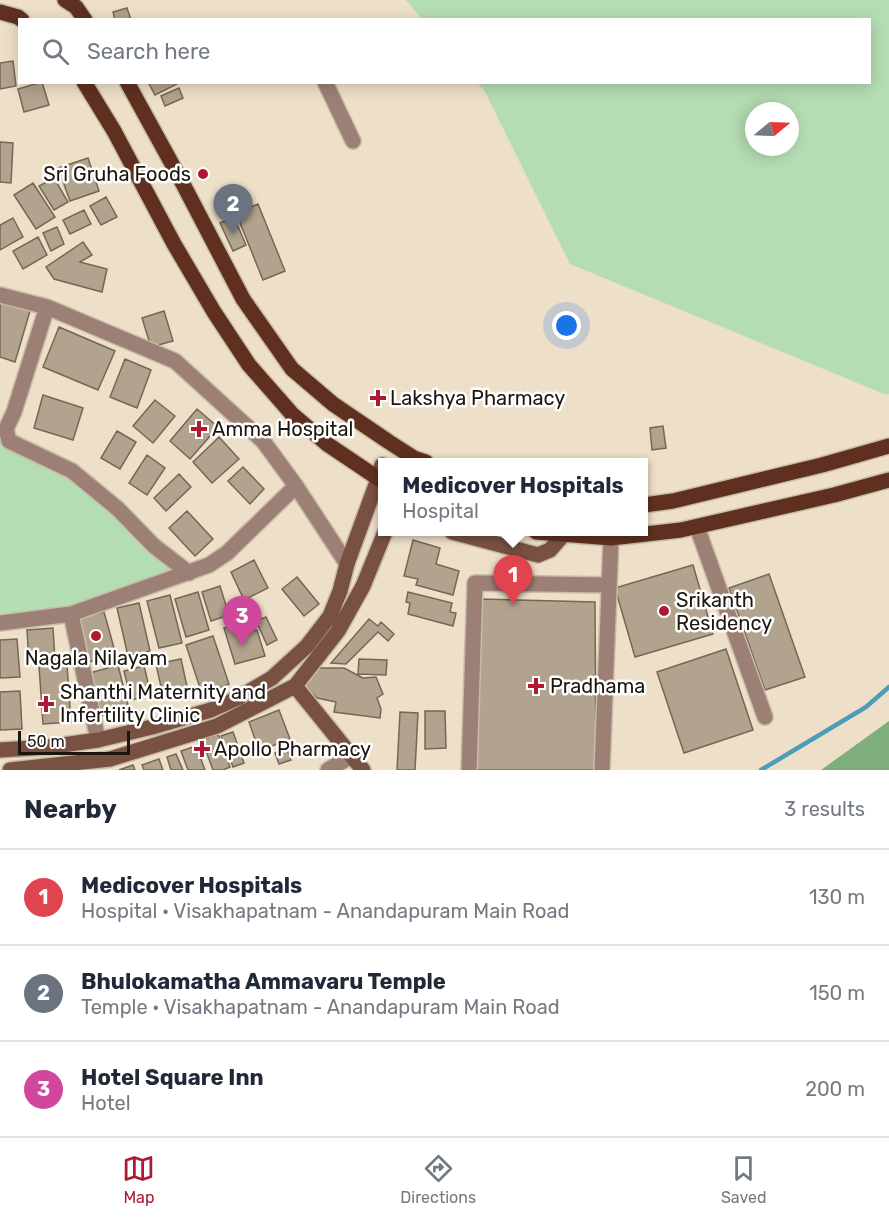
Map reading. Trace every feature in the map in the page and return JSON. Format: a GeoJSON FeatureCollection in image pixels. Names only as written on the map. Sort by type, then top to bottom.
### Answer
{"type":"FeatureCollection","features":[{"type":"Feature","properties":{"kind":"main road"},"geometry":{"type":"LineString","coordinates":[[65,0],[75,7],[83,18]]}},
{"type":"Feature","properties":{"kind":"main road"},"geometry":{"type":"LineString","coordinates":[[0,12],[19,18]]}},
{"type":"Feature","properties":{"kind":"main road"},"geometry":{"type":"LineString","coordinates":[[85,84],[114,131],[174,244],[214,312],[249,365],[292,414],[327,444],[378,470]]}},
{"type":"Feature","properties":{"kind":"main road"},"geometry":{"type":"LineString","coordinates":[[128,84],[243,299],[292,369],[333,404],[413,458]]}},
{"type":"Feature","properties":{"kind":"main road"},"geometry":{"type":"LineString","coordinates":[[648,504],[684,499],[889,446]]}},
{"type":"Feature","properties":{"kind":"main road"},"geometry":{"type":"LineString","coordinates":[[648,534],[697,527],[889,480]]}},
{"type":"Feature","properties":{"kind":"main road"},"geometry":{"type":"LineString","coordinates":[[588,536],[611,538],[628,536]]}},
{"type":"Feature","properties":{"kind":"street"},"geometry":{"type":"LineString","coordinates":[[327,84],[353,141]]}},
{"type":"Feature","properties":{"kind":"street"},"geometry":{"type":"LineString","coordinates":[[0,295],[47,307],[175,361],[263,441],[296,486],[347,564]]}},
{"type":"Feature","properties":{"kind":"street"},"geometry":{"type":"LineString","coordinates":[[47,307],[4,439],[72,471],[118,509],[154,546],[189,573]]}},
{"type":"Feature","properties":{"kind":"street"},"geometry":{"type":"LineString","coordinates":[[385,458],[389,442]]}},
{"type":"Feature","properties":{"kind":"street"},"geometry":{"type":"LineString","coordinates":[[0,750],[48,747],[98,740],[211,710],[238,698],[272,678],[307,646],[330,616],[378,483]]}},
{"type":"Feature","properties":{"kind":"street"},"geometry":{"type":"LineString","coordinates":[[0,623],[71,614],[210,565],[227,553],[296,486]]}},
{"type":"Feature","properties":{"kind":"street"},"geometry":{"type":"LineString","coordinates":[[697,527],[765,717]]}},
{"type":"Feature","properties":{"kind":"street"},"geometry":{"type":"LineString","coordinates":[[10,770],[111,764],[217,726],[295,686],[338,631],[363,586],[383,536]]}},
{"type":"Feature","properties":{"kind":"street"},"geometry":{"type":"LineString","coordinates":[[470,536],[538,555],[550,550],[562,536]]}},
{"type":"Feature","properties":{"kind":"street"},"geometry":{"type":"LineString","coordinates":[[602,770],[611,538]]}},
{"type":"Feature","properties":{"kind":"street"},"geometry":{"type":"LineString","coordinates":[[469,770],[475,583],[609,585]]}},
{"type":"Feature","properties":{"kind":"street"},"geometry":{"type":"LineString","coordinates":[[71,614],[98,740]]}},
{"type":"Feature","properties":{"kind":"street"},"geometry":{"type":"LineString","coordinates":[[295,686],[363,770]]}},
{"type":"Feature","properties":{"kind":"street"},"geometry":{"type":"LineString","coordinates":[[328,770],[351,756]]}},
{"type":"Feature","properties":{"kind":"green space"},"geometry":{"type":"Polygon","coordinates":[[[406,0],[889,0],[889,394],[884,394],[570,264],[484,90],[478,84],[871,84],[871,18],[421,18],[406,0]]]}},
{"type":"Feature","properties":{"kind":"green space"},"geometry":{"type":"Polygon","coordinates":[[[0,441],[69,473],[183,572],[80,605],[0,618],[0,441]]]}},
{"type":"Feature","properties":{"kind":"green space"},"geometry":{"type":"Polygon","coordinates":[[[889,721],[889,770],[821,770],[889,721]]]}},
{"type":"Feature","properties":{"kind":"building"},"geometry":{"type":"Polygon","coordinates":[[[127,8],[130,18],[114,18],[113,12],[127,8]]]}},
{"type":"Feature","properties":{"kind":"building"},"geometry":{"type":"Polygon","coordinates":[[[13,61],[16,86],[0,89],[0,63],[13,61]]]}},
{"type":"Feature","properties":{"kind":"building"},"geometry":{"type":"Polygon","coordinates":[[[43,84],[49,105],[24,112],[18,89],[43,84]]]}},
{"type":"Feature","properties":{"kind":"building"},"geometry":{"type":"Polygon","coordinates":[[[149,84],[177,84],[155,95],[149,84]]]}},
{"type":"Feature","properties":{"kind":"building"},"geometry":{"type":"Polygon","coordinates":[[[179,88],[183,98],[165,106],[161,96],[179,88]]]}},
{"type":"Feature","properties":{"kind":"building"},"geometry":{"type":"Polygon","coordinates":[[[0,142],[13,143],[11,183],[0,182],[0,142]]]}},
{"type":"Feature","properties":{"kind":"building"},"geometry":{"type":"Polygon","coordinates":[[[88,158],[99,191],[70,201],[58,168],[88,158]]]}},
{"type":"Feature","properties":{"kind":"building"},"geometry":{"type":"Polygon","coordinates":[[[54,178],[68,202],[54,210],[39,186],[54,178]]]}},
{"type":"Feature","properties":{"kind":"building"},"geometry":{"type":"Polygon","coordinates":[[[33,183],[55,217],[36,229],[14,195],[33,183]]]}},
{"type":"Feature","properties":{"kind":"building"},"geometry":{"type":"Polygon","coordinates":[[[106,197],[117,217],[101,225],[90,206],[106,197]]]}},
{"type":"Feature","properties":{"kind":"building"},"geometry":{"type":"Polygon","coordinates":[[[258,204],[285,271],[263,280],[236,213],[258,204]]]}},
{"type":"Feature","properties":{"kind":"building"},"geometry":{"type":"Polygon","coordinates":[[[84,210],[91,224],[70,234],[63,220],[84,210]]]}},
{"type":"Feature","properties":{"kind":"building"},"geometry":{"type":"Polygon","coordinates":[[[234,217],[246,245],[233,251],[220,223],[234,217]]]}},
{"type":"Feature","properties":{"kind":"building"},"geometry":{"type":"Polygon","coordinates":[[[13,218],[23,237],[0,250],[0,225],[13,218]]]}},
{"type":"Feature","properties":{"kind":"building"},"geometry":{"type":"Polygon","coordinates":[[[57,227],[64,244],[51,251],[43,233],[57,227]]]}},
{"type":"Feature","properties":{"kind":"building"},"geometry":{"type":"Polygon","coordinates":[[[38,237],[47,255],[23,269],[13,251],[38,237]]]}},
{"type":"Feature","properties":{"kind":"building"},"geometry":{"type":"Polygon","coordinates":[[[83,242],[92,255],[80,262],[107,269],[102,292],[54,279],[46,267],[83,242]]]}},
{"type":"Feature","properties":{"kind":"building"},"geometry":{"type":"Polygon","coordinates":[[[0,302],[30,311],[15,362],[0,357],[0,302]]]}},
{"type":"Feature","properties":{"kind":"building"},"geometry":{"type":"Polygon","coordinates":[[[164,311],[173,341],[151,347],[142,318],[164,311]]]}},
{"type":"Feature","properties":{"kind":"building"},"geometry":{"type":"Polygon","coordinates":[[[59,327],[115,351],[98,390],[43,367],[59,327]]]}},
{"type":"Feature","properties":{"kind":"building"},"geometry":{"type":"Polygon","coordinates":[[[125,359],[151,370],[137,408],[110,397],[125,359]]]}},
{"type":"Feature","properties":{"kind":"building"},"geometry":{"type":"Polygon","coordinates":[[[43,395],[83,408],[73,440],[34,428],[43,395]]]}},
{"type":"Feature","properties":{"kind":"building"},"geometry":{"type":"Polygon","coordinates":[[[155,400],[175,416],[153,443],[133,426],[155,400]]]}},
{"type":"Feature","properties":{"kind":"building"},"geometry":{"type":"Polygon","coordinates":[[[197,409],[218,427],[190,459],[170,441],[197,409]]]}},
{"type":"Feature","properties":{"kind":"building"},"geometry":{"type":"Polygon","coordinates":[[[663,426],[666,448],[652,450],[650,428],[663,426]]]}},
{"type":"Feature","properties":{"kind":"building"},"geometry":{"type":"Polygon","coordinates":[[[117,431],[136,442],[120,469],[101,458],[117,431]]]}},
{"type":"Feature","properties":{"kind":"building"},"geometry":{"type":"Polygon","coordinates":[[[219,437],[239,459],[212,483],[193,462],[219,437]]]}},
{"type":"Feature","properties":{"kind":"building"},"geometry":{"type":"Polygon","coordinates":[[[147,455],[165,468],[147,495],[129,483],[147,455]]]}},
{"type":"Feature","properties":{"kind":"building"},"geometry":{"type":"Polygon","coordinates":[[[243,467],[264,489],[250,504],[228,481],[243,467]]]}},
{"type":"Feature","properties":{"kind":"building"},"geometry":{"type":"Polygon","coordinates":[[[179,474],[191,487],[166,511],[154,498],[179,474]]]}},
{"type":"Feature","properties":{"kind":"building"},"geometry":{"type":"Polygon","coordinates":[[[187,511],[213,539],[195,556],[169,528],[187,511]]]}},
{"type":"Feature","properties":{"kind":"building"},"geometry":{"type":"Polygon","coordinates":[[[413,540],[440,548],[436,564],[459,571],[453,595],[416,585],[418,579],[404,576],[413,540]]]}},
{"type":"Feature","properties":{"kind":"building"},"geometry":{"type":"Polygon","coordinates":[[[254,560],[268,588],[244,600],[231,572],[254,560]]]}},
{"type":"Feature","properties":{"kind":"building","name":"Srikanth Residency"},"geometry":{"type":"Polygon","coordinates":[[[693,565],[713,634],[635,657],[615,588],[693,565]]]}},
{"type":"Feature","properties":{"kind":"building"},"geometry":{"type":"Polygon","coordinates":[[[769,574],[805,677],[765,690],[729,588],[769,574]]]}},
{"type":"Feature","properties":{"kind":"building"},"geometry":{"type":"Polygon","coordinates":[[[297,577],[319,604],[304,616],[282,589],[297,577]]]}},
{"type":"Feature","properties":{"kind":"building"},"geometry":{"type":"Polygon","coordinates":[[[220,586],[229,615],[211,621],[202,592],[220,586]]]}},
{"type":"Feature","properties":{"kind":"building"},"geometry":{"type":"Polygon","coordinates":[[[198,592],[209,630],[186,637],[175,599],[198,592]]]}},
{"type":"Feature","properties":{"kind":"building"},"geometry":{"type":"Polygon","coordinates":[[[408,592],[452,603],[450,612],[456,613],[453,626],[408,614],[410,603],[406,602],[408,592]]]}},
{"type":"Feature","properties":{"kind":"building"},"geometry":{"type":"Polygon","coordinates":[[[170,595],[182,643],[159,648],[147,601],[170,595]]]}},
{"type":"Feature","properties":{"kind":"building","name":"Pradhama"},"geometry":{"type":"Polygon","coordinates":[[[479,599],[595,602],[596,770],[474,770],[479,599]]]}},
{"type":"Feature","properties":{"kind":"building"},"geometry":{"type":"Polygon","coordinates":[[[139,603],[150,651],[128,656],[117,608],[139,603]]]}},
{"type":"Feature","properties":{"kind":"building","name":"Nagala Nilayam"},"geometry":{"type":"Polygon","coordinates":[[[104,612],[116,655],[89,662],[77,618],[104,612]]]}},
{"type":"Feature","properties":{"kind":"building"},"geometry":{"type":"Polygon","coordinates":[[[266,617],[277,640],[267,645],[256,621],[266,617]]]}},
{"type":"Feature","properties":{"kind":"building"},"geometry":{"type":"Polygon","coordinates":[[[369,619],[378,626],[381,622],[394,634],[388,641],[378,632],[346,664],[331,663],[369,619]]]}},
{"type":"Feature","properties":{"kind":"building"},"geometry":{"type":"Polygon","coordinates":[[[249,621],[252,631],[257,630],[265,656],[235,664],[224,628],[249,621]]]}},
{"type":"Feature","properties":{"kind":"building"},"geometry":{"type":"Polygon","coordinates":[[[53,628],[55,660],[29,662],[27,630],[53,628]]]}},
{"type":"Feature","properties":{"kind":"building"},"geometry":{"type":"Polygon","coordinates":[[[213,636],[229,684],[202,694],[186,645],[213,636]]]}},
{"type":"Feature","properties":{"kind":"building"},"geometry":{"type":"Polygon","coordinates":[[[17,639],[20,677],[0,678],[0,640],[17,639]]]}},
{"type":"Feature","properties":{"kind":"building"},"geometry":{"type":"Polygon","coordinates":[[[726,649],[753,730],[684,753],[657,672],[726,649]]]}},
{"type":"Feature","properties":{"kind":"building"},"geometry":{"type":"Polygon","coordinates":[[[181,659],[188,691],[163,696],[156,664],[181,659]]]}},
{"type":"Feature","properties":{"kind":"building"},"geometry":{"type":"Polygon","coordinates":[[[359,659],[387,660],[386,675],[358,674],[359,659]]]}},
{"type":"Feature","properties":{"kind":"building"},"geometry":{"type":"Polygon","coordinates":[[[67,665],[71,722],[43,724],[39,666],[67,665]]]}},
{"type":"Feature","properties":{"kind":"building"},"geometry":{"type":"Polygon","coordinates":[[[118,665],[129,709],[101,716],[90,673],[118,665]]]}},
{"type":"Feature","properties":{"kind":"building"},"geometry":{"type":"Polygon","coordinates":[[[144,666],[151,695],[131,700],[124,671],[144,666]]]}},
{"type":"Feature","properties":{"kind":"building"},"geometry":{"type":"Polygon","coordinates":[[[313,668],[344,668],[363,678],[376,677],[383,694],[377,698],[381,709],[380,718],[334,712],[336,702],[317,698],[302,684],[313,668]]]}},
{"type":"Feature","properties":{"kind":"building"},"geometry":{"type":"Polygon","coordinates":[[[20,691],[22,729],[0,730],[0,692],[20,691]]]}},
{"type":"Feature","properties":{"kind":"building"},"geometry":{"type":"Polygon","coordinates":[[[279,710],[290,739],[259,751],[249,722],[279,710]]]}},
{"type":"Feature","properties":{"kind":"building"},"geometry":{"type":"Polygon","coordinates":[[[425,711],[445,711],[446,748],[425,749],[425,711]]]}},
{"type":"Feature","properties":{"kind":"building"},"geometry":{"type":"Polygon","coordinates":[[[400,712],[418,713],[415,770],[397,770],[400,712]]]}},
{"type":"Feature","properties":{"kind":"building"},"geometry":{"type":"Polygon","coordinates":[[[233,732],[244,763],[233,767],[221,736],[233,732]]]}},
{"type":"Feature","properties":{"kind":"building"},"geometry":{"type":"Polygon","coordinates":[[[218,734],[230,767],[213,770],[202,740],[218,734]]]}},
{"type":"Feature","properties":{"kind":"building"},"geometry":{"type":"Polygon","coordinates":[[[196,746],[205,770],[188,770],[181,751],[196,746]]]}},
{"type":"Feature","properties":{"kind":"building"},"geometry":{"type":"Polygon","coordinates":[[[287,749],[291,760],[279,764],[275,753],[287,749]]]}},
{"type":"Feature","properties":{"kind":"building"},"geometry":{"type":"Polygon","coordinates":[[[176,754],[183,770],[171,770],[167,757],[176,754]]]}},
{"type":"Feature","properties":{"kind":"building"},"geometry":{"type":"Polygon","coordinates":[[[159,759],[163,770],[144,770],[142,765],[159,759]]]}},
{"type":"Feature","properties":{"kind":"building"},"geometry":{"type":"Polygon","coordinates":[[[133,765],[135,770],[119,770],[133,765]]]}},
{"type":"Feature","properties":{"kind":"waterway"},"geometry":{"type":"LineString","coordinates":[[761,770],[866,707],[889,687]]}},
{"type":"Feature","properties":{"kind":"place","name":"Sri Gruha Foods"},"geometry":{"type":"Point","coordinates":[203,174]}},
{"type":"Feature","properties":{"kind":"place","name":"Bhulokamatha Ammavaru Temple"},"geometry":{"type":"Point","coordinates":[233,234]}},
{"type":"Feature","properties":{"kind":"place","name":"Lakshya Pharmacy"},"geometry":{"type":"Point","coordinates":[378,398]}},
{"type":"Feature","properties":{"kind":"place","name":"Amma Hospital"},"geometry":{"type":"Point","coordinates":[199,429]}},
{"type":"Feature","properties":{"kind":"place","name":"Medicover Hospitals"},"geometry":{"type":"Point","coordinates":[513,605]}},
{"type":"Feature","properties":{"kind":"place","name":"Srikanth Residency"},"geometry":{"type":"Point","coordinates":[664,611]}},
{"type":"Feature","properties":{"kind":"place","name":"Nagala Nilayam"},"geometry":{"type":"Point","coordinates":[96,636]}},
{"type":"Feature","properties":{"kind":"place","name":"Hotel Square Inn"},"geometry":{"type":"Point","coordinates":[242,646]}},
{"type":"Feature","properties":{"kind":"place","name":"Pradhama"},"geometry":{"type":"Point","coordinates":[536,686]}},
{"type":"Feature","properties":{"kind":"place","name":"Shanthi Maternity and Infertility Clinic"},"geometry":{"type":"Point","coordinates":[46,704]}},
{"type":"Feature","properties":{"kind":"place","name":"Apollo Pharmacy"},"geometry":{"type":"Point","coordinates":[202,749]}}]}
